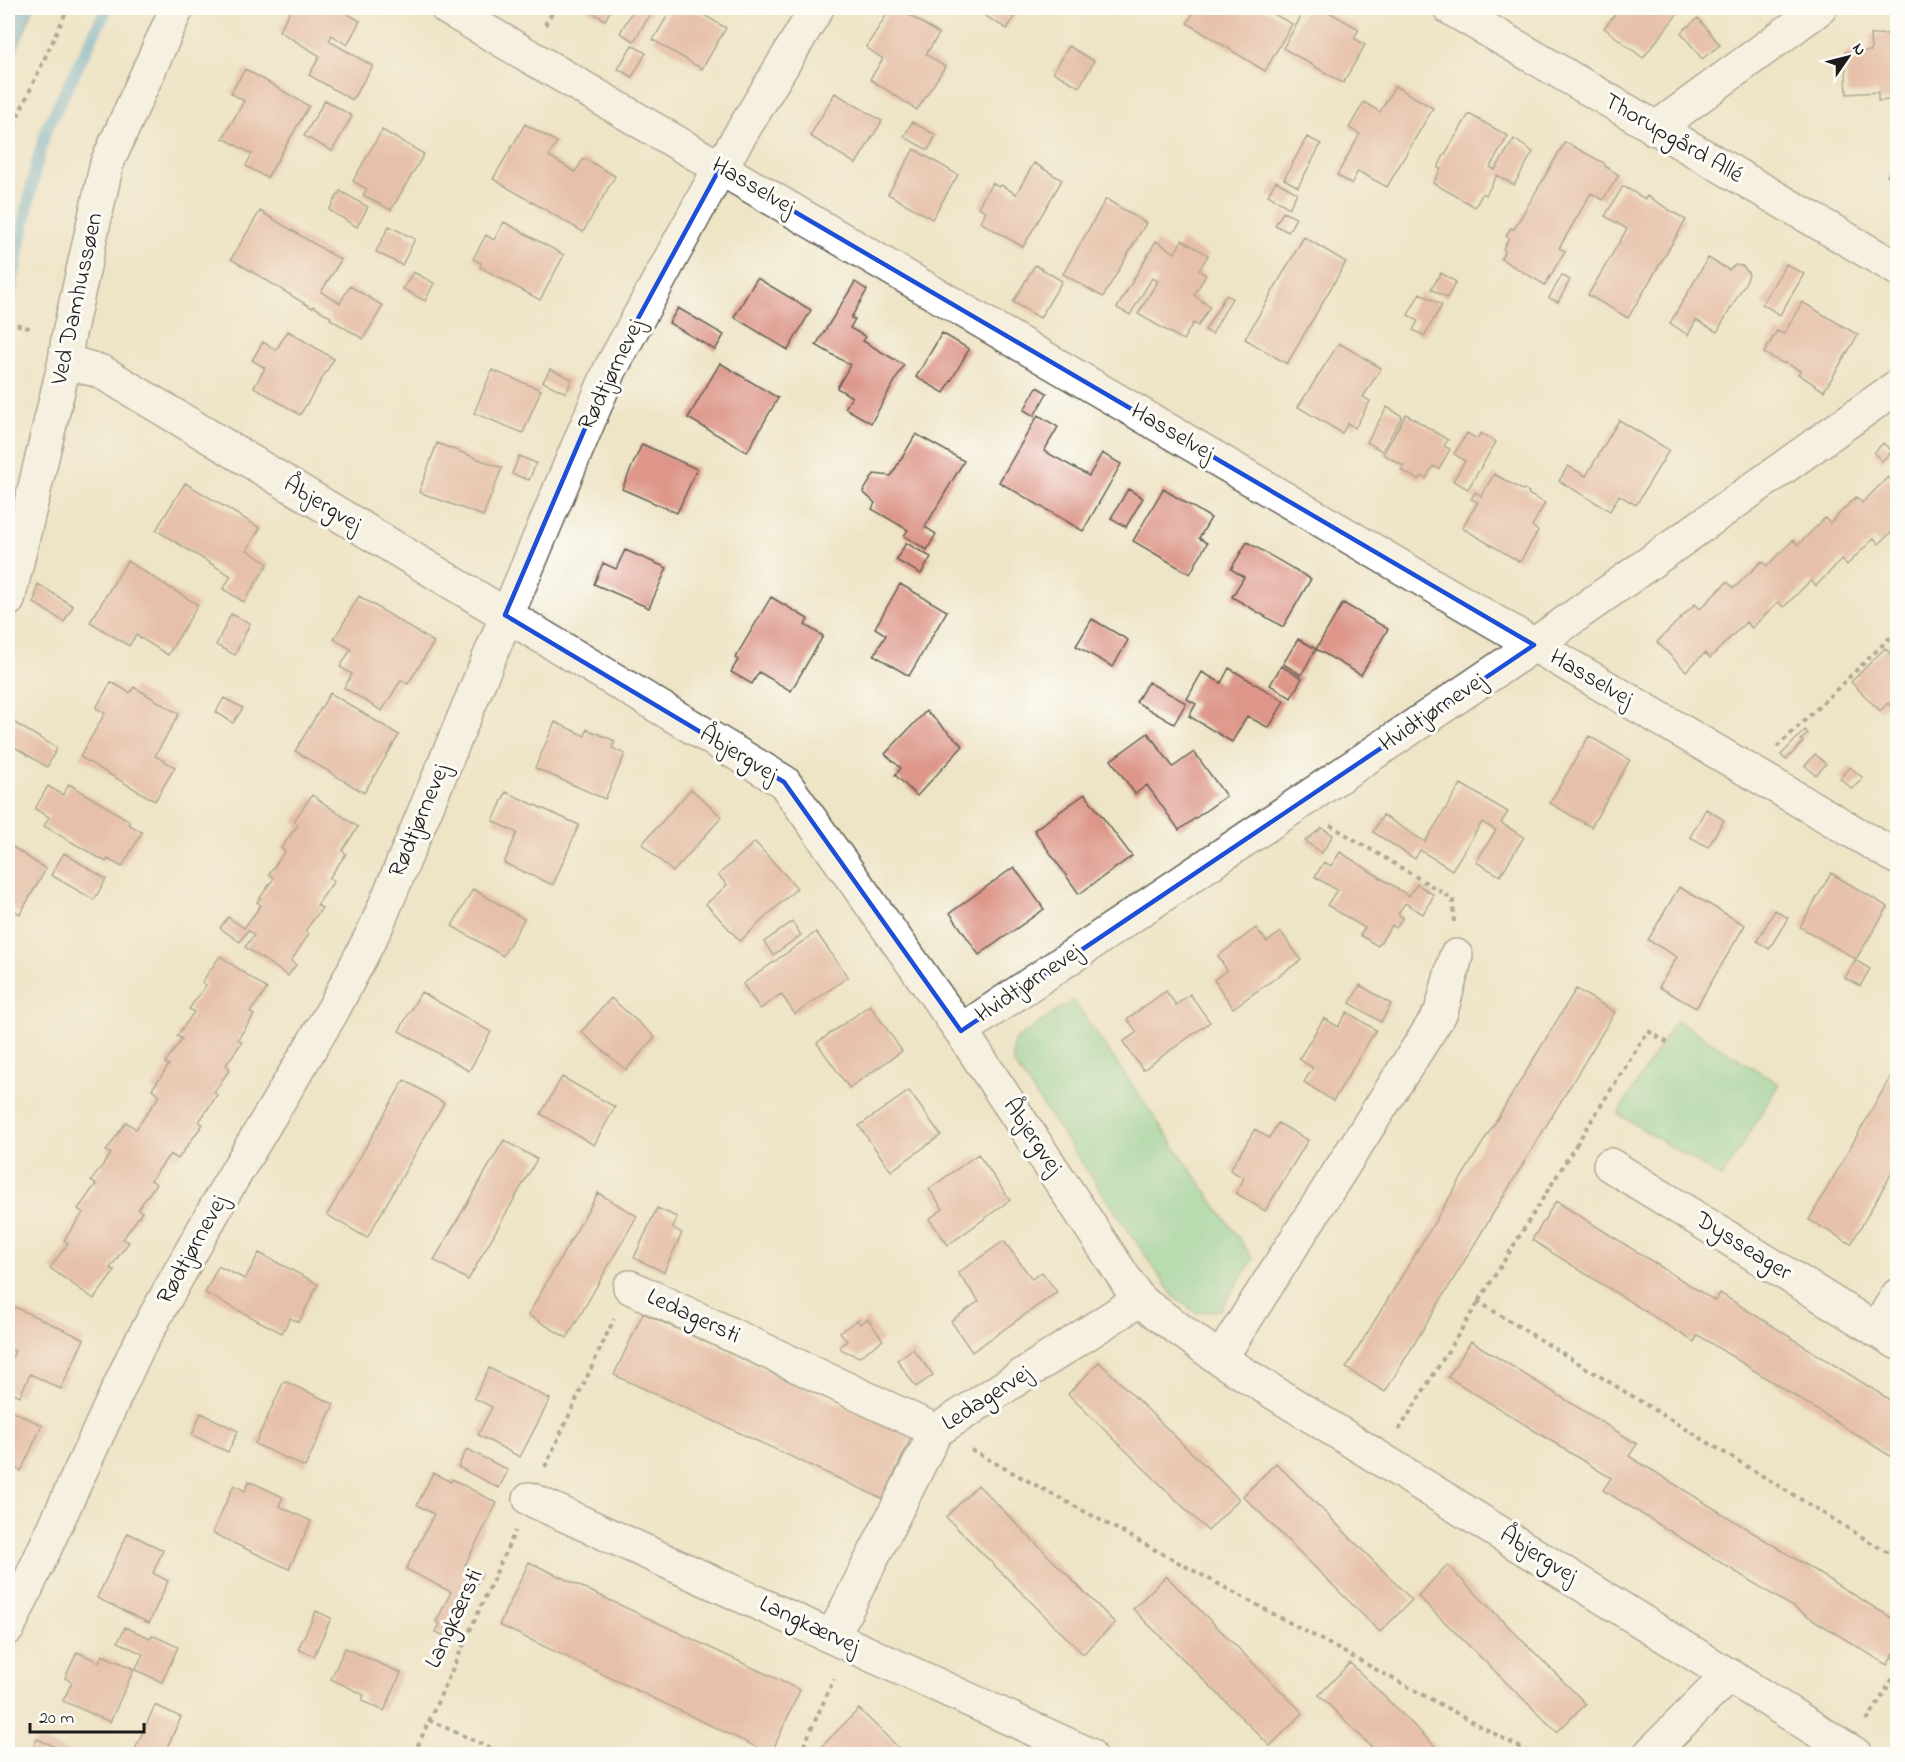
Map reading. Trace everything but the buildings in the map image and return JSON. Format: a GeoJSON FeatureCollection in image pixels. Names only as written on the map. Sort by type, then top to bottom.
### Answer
{"type":"FeatureCollection","features":[{"type":"Feature","properties":{"kind":"street","name":"Ved Damhussøen"},"geometry":{"type":"LineString","coordinates":[[8,600],[65,361],[106,163],[177,8]]}},
{"type":"Feature","properties":{"kind":"street","name":"Hasselvej"},"geometry":{"type":"LineString","coordinates":[[447,8],[1898,858]]}},
{"type":"Feature","properties":{"kind":"street","name":"Rødtjørnevej"},"geometry":{"type":"LineString","coordinates":[[8,1628],[136,1350],[225,1191],[333,1010],[376,927],[505,615],[610,370],[720,168],[818,8]]}},
{"type":"Feature","properties":{"kind":"street","name":"Thorupgård Allé"},"geometry":{"type":"LineString","coordinates":[[1450,8],[1898,269]]}},
{"type":"Feature","properties":{"kind":"street"},"geometry":{"type":"LineString","coordinates":[[1655,129],[1820,8]]}},
{"type":"Feature","properties":{"kind":"street","name":"Åbjergvej"},"geometry":{"type":"LineString","coordinates":[[65,361],[102,372],[784,782],[961,1031],[1139,1300],[1221,1359],[1851,1753]]}},
{"type":"Feature","properties":{"kind":"street","name":"Hvidtjørnevej"},"geometry":{"type":"LineString","coordinates":[[961,1031],[1534,645],[1898,386]]}},
{"type":"Feature","properties":{"kind":"street"},"geometry":{"type":"LineString","coordinates":[[1221,1359],[1441,1012],[1456,956]]}},
{"type":"Feature","properties":{"kind":"street","name":"Dysseager"},"geometry":{"type":"LineString","coordinates":[[1610,1165],[1887,1336],[1898,1295]]}},
{"type":"Feature","properties":{"kind":"street","name":"Ledagersti"},"geometry":{"type":"LineString","coordinates":[[630,1287],[936,1431]]}},
{"type":"Feature","properties":{"kind":"street","name":"Ledagervej"},"geometry":{"type":"LineString","coordinates":[[842,1640],[936,1431],[1139,1300]]}},
{"type":"Feature","properties":{"kind":"street","name":"Langkærvej"},"geometry":{"type":"LineString","coordinates":[[530,1499],[842,1640],[1088,1755]]}},
{"type":"Feature","properties":{"kind":"street"},"geometry":{"type":"LineString","coordinates":[[1650,1755],[1729,1675]]}},
{"type":"Feature","properties":{"kind":"path"},"geometry":{"type":"LineString","coordinates":[[8,160],[16,120],[68,8]]}},
{"type":"Feature","properties":{"kind":"path"},"geometry":{"type":"LineString","coordinates":[[8,322],[35,329]]}},
{"type":"Feature","properties":{"kind":"path"},"geometry":{"type":"LineString","coordinates":[[1751,772],[1898,630]]}},
{"type":"Feature","properties":{"kind":"path"},"geometry":{"type":"LineString","coordinates":[[1296,805],[1453,899],[1456,956]]}},
{"type":"Feature","properties":{"kind":"path"},"geometry":{"type":"LineString","coordinates":[[1381,1459],[1477,1301],[1648,1031],[1670,1044]]}},
{"type":"Feature","properties":{"kind":"path"},"geometry":{"type":"LineString","coordinates":[[1576,1144],[1610,1165]]}},
{"type":"Feature","properties":{"kind":"path","name":"Ledagersti"},"geometry":{"type":"LineString","coordinates":[[530,1499],[630,1287]]}},
{"type":"Feature","properties":{"kind":"path"},"geometry":{"type":"LineString","coordinates":[[1477,1301],[1898,1559]]}},
{"type":"Feature","properties":{"kind":"path"},"geometry":{"type":"LineString","coordinates":[[936,1431],[1532,1755]]}},
{"type":"Feature","properties":{"kind":"path","name":"Langkærsti"},"geometry":{"type":"LineString","coordinates":[[414,1755],[530,1499]]}},
{"type":"Feature","properties":{"kind":"path"},"geometry":{"type":"LineString","coordinates":[[800,1755],[842,1640]]}},
{"type":"Feature","properties":{"kind":"path"},"geometry":{"type":"LineString","coordinates":[[1851,1753],[1898,1670]]}},
{"type":"Feature","properties":{"kind":"path"},"geometry":{"type":"LineString","coordinates":[[429,1720],[503,1755]]}},
{"type":"Feature","properties":{"kind":"highlighted area"},"geometry":{"type":"Polygon","coordinates":[[[720,168],[1534,645],[961,1031],[784,782],[505,615],[610,370],[720,168]]]}},
{"type":"Feature","properties":{"kind":"green space"},"geometry":{"type":"Polygon","coordinates":[[[1073,1000],[1253,1259],[1220,1310],[1197,1313],[1174,1297],[1013,1062],[1014,1041],[1073,1000]]]}},
{"type":"Feature","properties":{"kind":"green space"},"geometry":{"type":"Polygon","coordinates":[[[1676,1020],[1779,1084],[1722,1178],[1618,1114],[1676,1020]]]}},
{"type":"Feature","properties":{"kind":"water"},"geometry":{"type":"Polygon","coordinates":[[[8,8],[34,8],[8,71],[8,8]]]}},
{"type":"Feature","properties":{"kind":"waterway"},"geometry":{"type":"LineString","coordinates":[[8,303],[36,166],[46,130],[107,8]]}}]}
